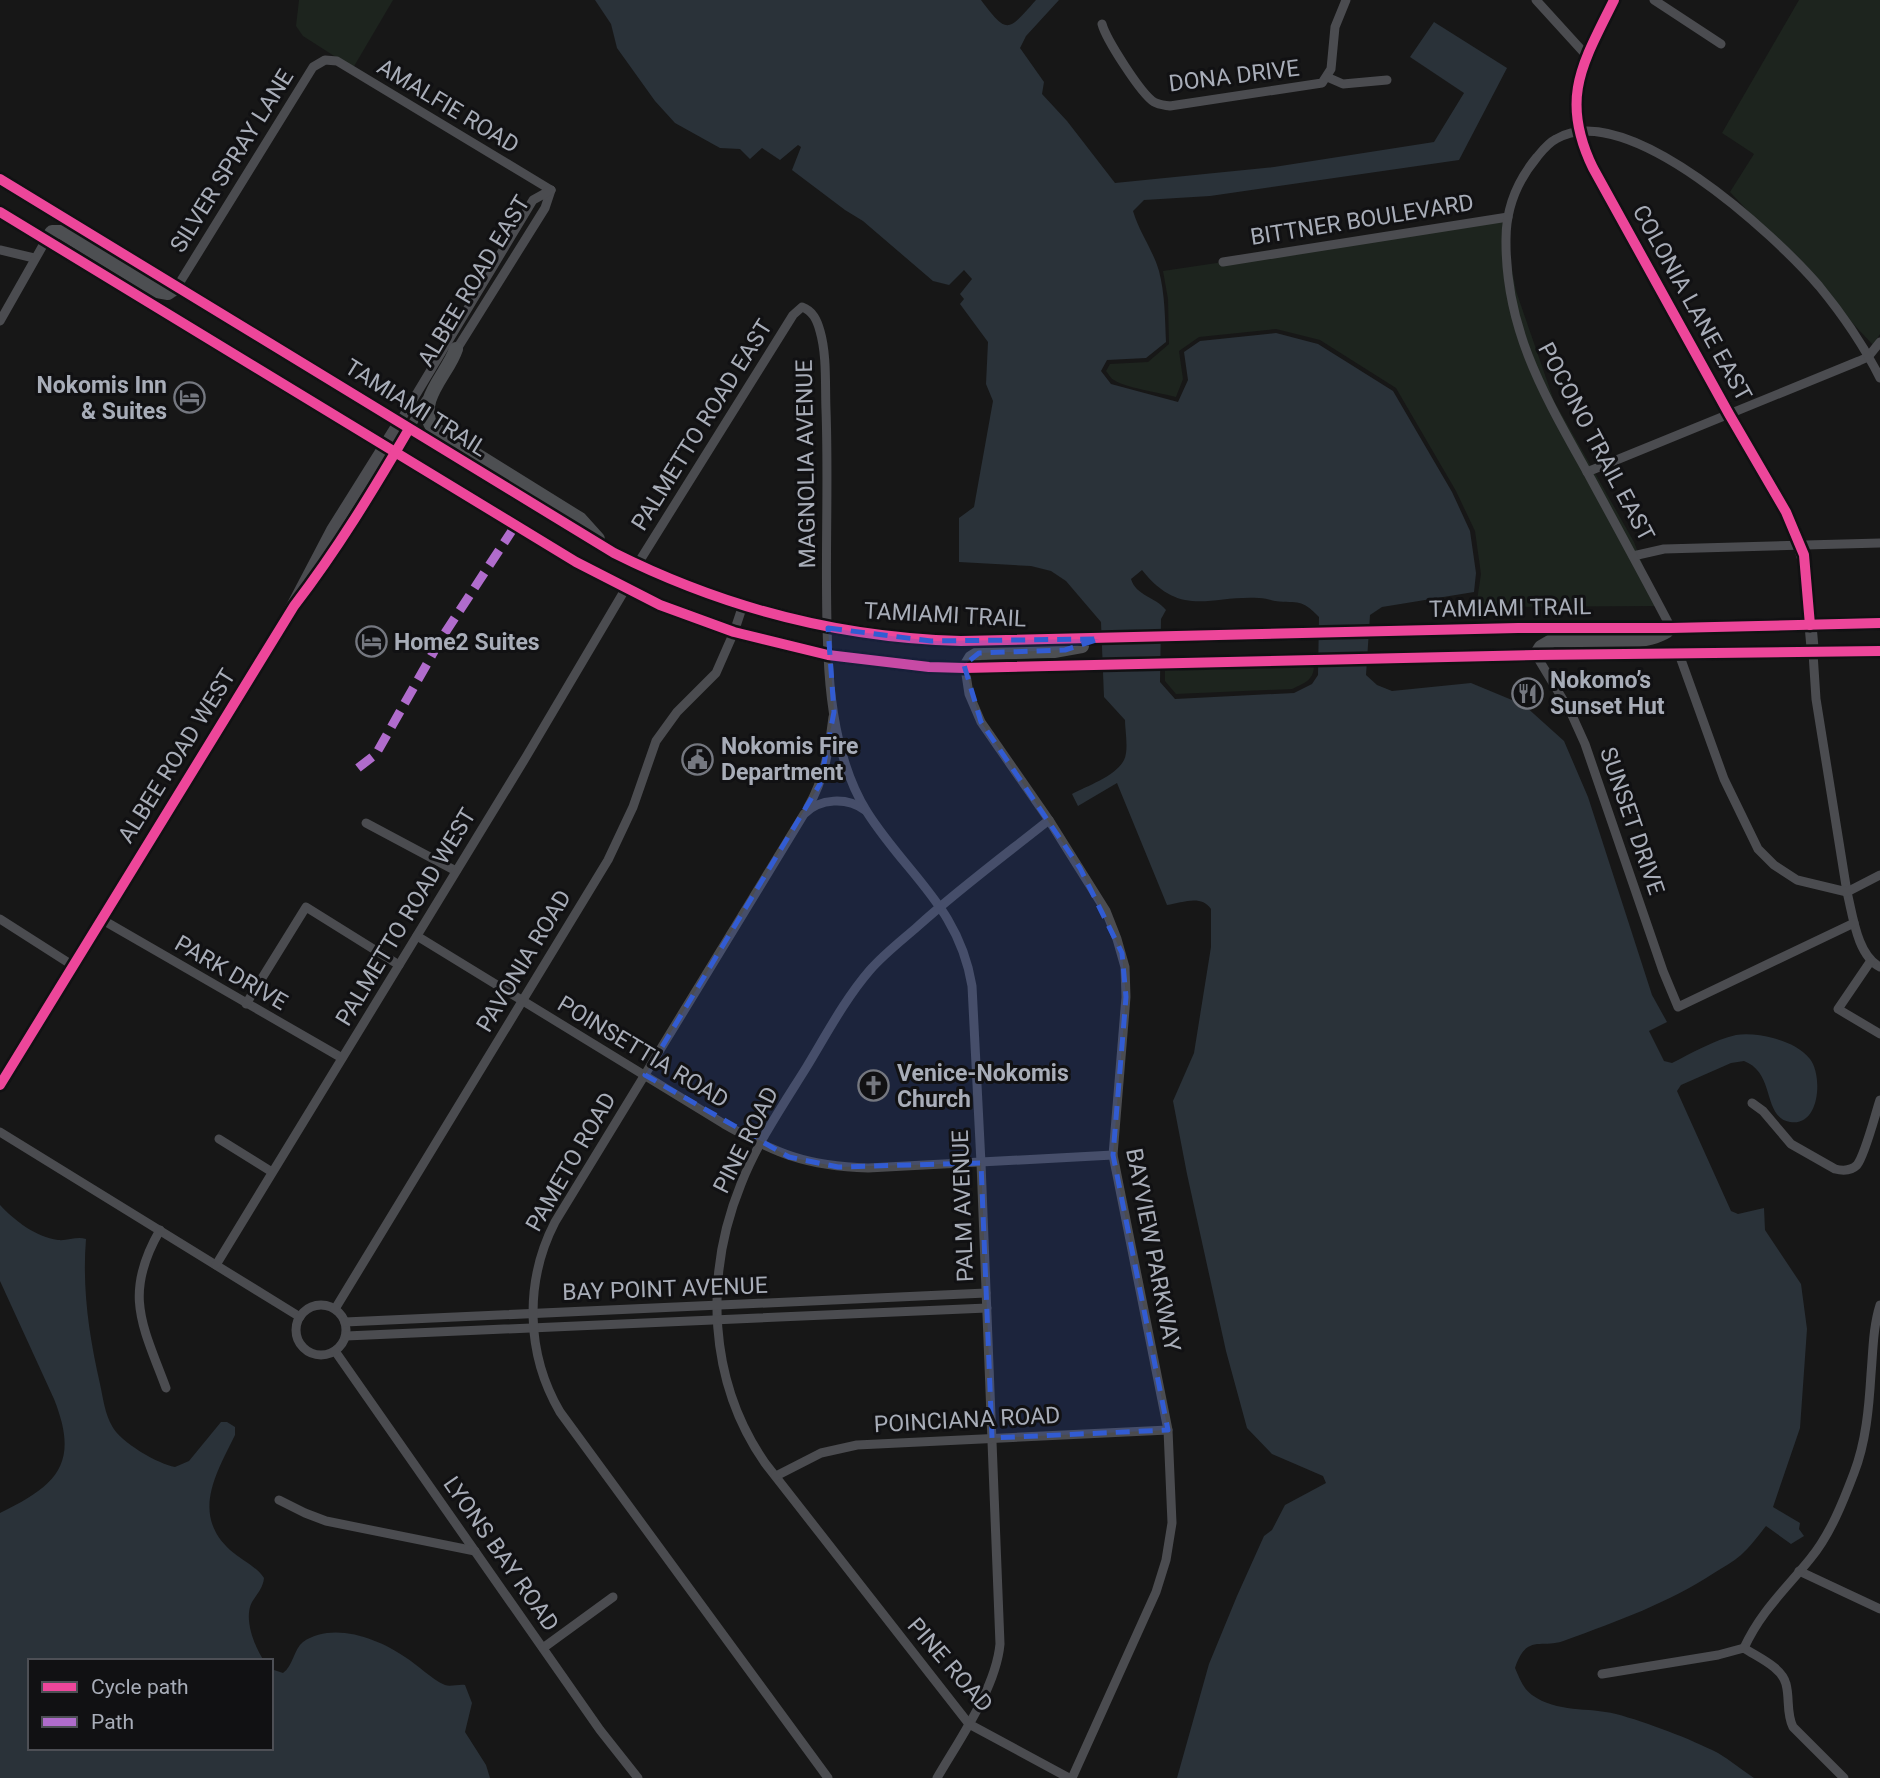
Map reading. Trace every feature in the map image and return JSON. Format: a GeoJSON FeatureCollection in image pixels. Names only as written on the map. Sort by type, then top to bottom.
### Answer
{"type":"FeatureCollection","features":[{"type":"Feature","properties":{"kind":"main road","name":"TAMIAMI TRAIL"},"geometry":{"type":"LineString","coordinates":[[0,179],[637,565],[743,605],[828,628],[931,640],[1880,623]]}},
{"type":"Feature","properties":{"kind":"main road"},"geometry":{"type":"LineString","coordinates":[[0,190],[37,201]]}},
{"type":"Feature","properties":{"kind":"main road","name":"TAMIAMI TRAIL"},"geometry":{"type":"LineString","coordinates":[[0,212],[576,562],[691,617],[734,632],[828,655],[898,664],[965,668],[1536,655],[1880,651]]}},
{"type":"Feature","properties":{"kind":"main road"},"geometry":{"type":"LineString","coordinates":[[46,240],[52,232],[61,232],[157,291],[167,293],[177,287]]}},
{"type":"Feature","properties":{"kind":"main road"},"geometry":{"type":"LineString","coordinates":[[456,349],[451,363],[428,401],[426,415],[432,427],[580,519],[606,548]]}},
{"type":"Feature","properties":{"kind":"main road"},"geometry":{"type":"LineString","coordinates":[[1536,655],[1541,647],[1553,640],[1637,640],[1655,637],[1671,628]]}},
{"type":"Feature","properties":{"kind":"main road"},"geometry":{"type":"LineString","coordinates":[[965,668],[971,657],[979,653],[1065,650],[1099,639]]}},
{"type":"Feature","properties":{"kind":"street","name":"DONA DRIVE"},"geometry":{"type":"LineString","coordinates":[[1102,24],[1105,37],[1148,97],[1161,105],[1170,106],[1317,85],[1327,77],[1333,62],[1338,17],[1346,0]]}},
{"type":"Feature","properties":{"kind":"street"},"geometry":{"type":"LineString","coordinates":[[1536,0],[1587,56]]}},
{"type":"Feature","properties":{"kind":"street","name":"COLONIA LANE EAST"},"geometry":{"type":"LineString","coordinates":[[1614,0],[1580,74],[1576,101],[1578,133],[1593,168],[1786,512],[1801,545],[1813,653]]}},
{"type":"Feature","properties":{"kind":"street"},"geometry":{"type":"LineString","coordinates":[[1654,0],[1721,44]]}},
{"type":"Feature","properties":{"kind":"street","name":"AMALFIE ROAD"},"geometry":{"type":"LineString","coordinates":[[325,60],[337,61],[551,190]]}},
{"type":"Feature","properties":{"kind":"street","name":"SILVER SPRAY LANE"},"geometry":{"type":"LineString","coordinates":[[177,287],[313,67],[325,60]]}},
{"type":"Feature","properties":{"kind":"street","name":"DONA DRIVE"},"geometry":{"type":"LineString","coordinates":[[1327,77],[1343,84],[1387,80]]}},
{"type":"Feature","properties":{"kind":"street"},"geometry":{"type":"LineString","coordinates":[[1578,133],[1601,132],[1621,138],[1678,164],[1715,188],[1766,233],[1818,286],[1880,378]]}},
{"type":"Feature","properties":{"kind":"street","name":"POCONO TRAIL EAST"},"geometry":{"type":"LineString","coordinates":[[1578,133],[1555,139],[1539,154],[1515,191],[1506,238],[1515,314],[1522,344],[1540,386],[1671,628]]}},
{"type":"Feature","properties":{"kind":"street","name":"ALBEE ROAD EAST"},"geometry":{"type":"LineString","coordinates":[[389,449],[545,208],[551,190]]}},
{"type":"Feature","properties":{"kind":"street","name":"ALBEE ROAD EAST"},"geometry":{"type":"LineString","coordinates":[[404,426],[533,200],[551,190]]}},
{"type":"Feature","properties":{"kind":"street","name":"BITTNER BOULEVARD"},"geometry":{"type":"LineString","coordinates":[[1223,262],[1508,217]]}},
{"type":"Feature","properties":{"kind":"street"},"geometry":{"type":"LineString","coordinates":[[0,321],[46,240]]}},
{"type":"Feature","properties":{"kind":"street"},"geometry":{"type":"LineString","coordinates":[[0,250],[34,258]]}},
{"type":"Feature","properties":{"kind":"street","name":"PALMETTO ROAD EAST"},"geometry":{"type":"LineString","coordinates":[[637,565],[793,315],[802,307]]}},
{"type":"Feature","properties":{"kind":"street","name":"MAGNOLIA AVENUE"},"geometry":{"type":"LineString","coordinates":[[802,307],[813,314],[823,344],[828,459],[828,655]]}},
{"type":"Feature","properties":{"kind":"street"},"geometry":{"type":"LineString","coordinates":[[1587,472],[1868,357],[1880,342]]}},
{"type":"Feature","properties":{"kind":"street","name":"ALBEE ROAD WEST"},"geometry":{"type":"LineString","coordinates":[[0,1085],[294,606],[314,561],[389,449]]}},
{"type":"Feature","properties":{"kind":"street"},"geometry":{"type":"LineString","coordinates":[[1633,556],[1664,549],[1880,543]]}},
{"type":"Feature","properties":{"kind":"street","name":"PALMETTO ROAD WEST"},"geometry":{"type":"LineString","coordinates":[[216,1265],[626,588]]}},
{"type":"Feature","properties":{"kind":"street","name":"PAVONIA ROAD"},"geometry":{"type":"LineString","coordinates":[[335,1309],[617,845],[656,741],[677,712],[716,673],[743,605]]}},
{"type":"Feature","properties":{"kind":"street"},"geometry":{"type":"LineString","coordinates":[[1813,653],[1816,699],[1847,892],[1854,923],[1870,962],[1880,967]]}},
{"type":"Feature","properties":{"kind":"street"},"geometry":{"type":"LineString","coordinates":[[1679,654],[1724,779],[1758,849],[1774,865],[1797,880],[1847,892],[1880,875]]}},
{"type":"Feature","properties":{"kind":"street","name":"PALM AVENUE"},"geometry":{"type":"LineString","coordinates":[[828,655],[834,712],[845,760],[867,811],[940,906],[961,944],[972,986],[999,1653],[988,1686],[937,1778]]}},
{"type":"Feature","properties":{"kind":"street","name":"SUNSET DRIVE"},"geometry":{"type":"LineString","coordinates":[[1536,655],[1571,713],[1585,744],[1663,971],[1678,1007],[1854,923]]}},
{"type":"Feature","properties":{"kind":"street","name":"BAYVIEW PARKWAY"},"geometry":{"type":"LineString","coordinates":[[965,668],[969,694],[981,722],[1049,820],[1106,911],[1118,939],[1125,967],[1126,997],[1112,1155],[1168,1430],[1172,1507],[1167,1560],[1156,1592],[1070,1778]]}},
{"type":"Feature","properties":{"kind":"street","name":"PAMETO ROAD"},"geometry":{"type":"LineString","coordinates":[[828,1778],[564,1419],[553,1400],[539,1364],[533,1314],[538,1271],[548,1235],[815,796],[824,774],[834,712]]}},
{"type":"Feature","properties":{"kind":"street"},"geometry":{"type":"LineString","coordinates":[[804,814],[812,806],[824,802],[848,802],[867,811]]}},
{"type":"Feature","properties":{"kind":"street","name":"PINE ROAD"},"geometry":{"type":"LineString","coordinates":[[1049,820],[940,906],[869,971],[848,1000],[760,1145],[741,1182],[727,1223],[715,1307],[723,1366],[733,1405],[749,1439],[776,1476],[969,1724],[1070,1778]]}},
{"type":"Feature","properties":{"kind":"street"},"geometry":{"type":"LineString","coordinates":[[366,823],[456,871]]}},
{"type":"Feature","properties":{"kind":"street"},"geometry":{"type":"LineString","coordinates":[[246,1004],[306,907],[399,965]]}},
{"type":"Feature","properties":{"kind":"street"},"geometry":{"type":"LineString","coordinates":[[0,919],[72,965]]}},
{"type":"Feature","properties":{"kind":"street","name":"PARK DRIVE"},"geometry":{"type":"LineString","coordinates":[[101,919],[342,1058]]}},
{"type":"Feature","properties":{"kind":"street","name":"POINSETTIA ROAD"},"geometry":{"type":"LineString","coordinates":[[417,936],[760,1145],[789,1157],[838,1167],[981,1163],[1112,1155]]}},
{"type":"Feature","properties":{"kind":"street"},"geometry":{"type":"LineString","coordinates":[[1870,962],[1838,1009],[1880,1034]]}},
{"type":"Feature","properties":{"kind":"street"},"geometry":{"type":"LineString","coordinates":[[1752,1103],[1763,1111],[1776,1130],[1791,1144],[1842,1171],[1853,1168],[1861,1158],[1880,1100]]}},
{"type":"Feature","properties":{"kind":"street"},"geometry":{"type":"LineString","coordinates":[[0,1132],[300,1317]]}},
{"type":"Feature","properties":{"kind":"street"},"geometry":{"type":"LineString","coordinates":[[219,1139],[272,1172]]}},
{"type":"Feature","properties":{"kind":"street"},"geometry":{"type":"LineString","coordinates":[[160,1230],[142,1266],[138,1292],[145,1330],[166,1388]]}},
{"type":"Feature","properties":{"kind":"street","name":"BAY POINT AVENUE"},"geometry":{"type":"LineString","coordinates":[[345,1322],[986,1293]]}},
{"type":"Feature","properties":{"kind":"street"},"geometry":{"type":"LineString","coordinates":[[1602,1674],[1718,1656],[1744,1648],[1761,1616],[1811,1558],[1841,1505],[1859,1458],[1870,1399],[1875,1329],[1880,1305]]}},
{"type":"Feature","properties":{"kind":"street"},"geometry":{"type":"LineString","coordinates":[[328,1306],[335,1309],[345,1322],[346,1336],[335,1351],[321,1356],[307,1351],[296,1332],[300,1317],[312,1307],[328,1306]]}},
{"type":"Feature","properties":{"kind":"street","name":"BAY POINT AVENUE"},"geometry":{"type":"LineString","coordinates":[[346,1336],[987,1308]]}},
{"type":"Feature","properties":{"kind":"street","name":"LYONS BAY ROAD"},"geometry":{"type":"LineString","coordinates":[[335,1351],[600,1730],[638,1778]]}},
{"type":"Feature","properties":{"kind":"street","name":"POINCIANA ROAD"},"geometry":{"type":"LineString","coordinates":[[776,1476],[821,1452],[845,1446],[1168,1430]]}},
{"type":"Feature","properties":{"kind":"street"},"geometry":{"type":"LineString","coordinates":[[279,1500],[326,1521],[475,1551]]}},
{"type":"Feature","properties":{"kind":"street"},"geometry":{"type":"LineString","coordinates":[[1798,1571],[1880,1609]]}},
{"type":"Feature","properties":{"kind":"street"},"geometry":{"type":"LineString","coordinates":[[543,1648],[613,1597]]}},
{"type":"Feature","properties":{"kind":"street"},"geometry":{"type":"LineString","coordinates":[[1744,1648],[1783,1677],[1788,1717],[1793,1727],[1844,1778]]}},
{"type":"Feature","properties":{"kind":"highlighted area"},"geometry":{"type":"Polygon","coordinates":[[[828,628],[931,641],[1099,639],[1065,650],[979,653],[964,665],[981,722],[1080,868],[1122,953],[1126,997],[1113,1155],[1168,1430],[992,1438],[981,1163],[838,1167],[789,1157],[645,1075],[820,784],[834,712],[828,628]]]}},
{"type":"Feature","properties":{"kind":"shaded area"},"geometry":{"type":"Polygon","coordinates":[[[299,0],[393,0],[353,68],[303,36],[296,26],[299,0]]]}},
{"type":"Feature","properties":{"kind":"shaded area"},"geometry":{"type":"Polygon","coordinates":[[[595,0],[981,0],[997,20],[1008,25],[1019,18],[1036,0],[1059,0],[1026,36],[1020,48],[1044,82],[1042,94],[1067,121],[1115,183],[1274,167],[1434,142],[1464,93],[1410,57],[1434,22],[1507,68],[1459,160],[1210,196],[1144,200],[1133,211],[1159,271],[1164,298],[1166,342],[1146,358],[1107,360],[1101,371],[1111,384],[1178,402],[1188,380],[1184,352],[1200,341],[1276,333],[1318,344],[1393,391],[1452,492],[1470,531],[1476,573],[1474,592],[1382,607],[1370,615],[1366,675],[1377,685],[1392,691],[1471,683],[1524,705],[1564,741],[1588,797],[1652,995],[1667,1022],[1649,1031],[1664,1061],[1672,1063],[1720,1040],[1750,1034],[1773,1038],[1793,1046],[1810,1059],[1814,1067],[1817,1077],[1816,1099],[1808,1117],[1800,1121],[1790,1122],[1781,1118],[1772,1104],[1761,1075],[1744,1061],[1731,1063],[1681,1085],[1677,1091],[1731,1211],[1738,1214],[1764,1208],[1765,1230],[1801,1284],[1807,1329],[1800,1428],[1773,1507],[1800,1523],[1799,1529],[1804,1536],[1791,1544],[1766,1526],[1741,1555],[1697,1584],[1605,1626],[1557,1643],[1530,1646],[1515,1668],[1526,1690],[1542,1701],[1562,1707],[1616,1714],[1654,1726],[1718,1753],[1754,1778],[1177,1778],[1209,1664],[1264,1536],[1272,1530],[1285,1505],[1326,1483],[1323,1476],[1272,1454],[1247,1428],[1226,1351],[1187,1174],[1173,1101],[1194,1053],[1211,947],[1211,909],[1207,904],[1197,901],[1167,905],[1117,783],[1078,806],[1072,794],[1115,771],[1124,760],[1127,746],[1125,720],[1104,697],[1101,622],[1066,581],[1051,571],[1031,566],[959,562],[959,518],[974,507],[993,401],[986,384],[988,342],[960,304],[964,299],[960,294],[972,279],[964,270],[949,285],[933,281],[863,221],[792,170],[801,147],[798,145],[780,160],[762,148],[750,159],[740,149],[720,148],[675,123],[655,101],[617,48],[611,24],[595,0]],[[1142,570],[1131,579],[1137,589],[1166,610],[1161,619],[1160,682],[1175,699],[1294,693],[1312,684],[1318,675],[1319,617],[1303,604],[1259,598],[1183,600],[1156,585],[1142,570]]]}},
{"type":"Feature","properties":{"kind":"shaded area"},"geometry":{"type":"Polygon","coordinates":[[[1799,0],[1880,0],[1880,334],[1873,345],[1730,192],[1754,154],[1722,133],[1799,0]]]}},
{"type":"Feature","properties":{"kind":"shaded area"},"geometry":{"type":"Polygon","coordinates":[[[1503,220],[1516,291],[1554,401],[1634,542],[1658,606],[1476,607],[1481,574],[1475,531],[1456,491],[1396,388],[1320,340],[1276,329],[1199,337],[1179,351],[1183,379],[1176,397],[1118,383],[1106,371],[1110,364],[1148,362],[1169,344],[1168,299],[1163,271],[1503,220]]]}},
{"type":"Feature","properties":{"kind":"shaded area"},"geometry":{"type":"Polygon","coordinates":[[[1314,665],[1310,678],[1292,689],[1176,694],[1165,681],[1165,670],[1314,665]]]}},
{"type":"Feature","properties":{"kind":"shaded area"},"geometry":{"type":"Polygon","coordinates":[[[0,1205],[19,1222],[42,1236],[58,1240],[86,1239],[87,1312],[103,1400],[112,1426],[131,1445],[150,1457],[175,1467],[189,1461],[221,1422],[235,1427],[235,1435],[215,1479],[209,1508],[218,1536],[230,1550],[264,1578],[252,1602],[249,1616],[254,1641],[263,1659],[28,1659],[28,1750],[273,1750],[273,1670],[283,1673],[303,1642],[328,1633],[342,1633],[369,1639],[394,1650],[445,1685],[465,1685],[472,1703],[465,1732],[486,1765],[490,1778],[0,1778],[0,1513],[36,1493],[49,1482],[58,1470],[65,1440],[54,1399],[0,1281],[0,1205]]]}},
{"type":"Feature","properties":{"kind":"marked path"},"geometry":{"type":"LineString","coordinates":[[358,768],[376,754],[441,639],[515,526]]}},
{"type":"Feature","properties":{"kind":"cycle path"},"geometry":{"type":"LineString","coordinates":[[1614,0],[1593,43],[1579,81],[1578,121],[1583,143],[1593,168],[1786,512],[1804,555],[1810,625]]}},
{"type":"Feature","properties":{"kind":"cycle path"},"geometry":{"type":"LineString","coordinates":[[0,179],[614,553],[697,589],[783,616],[871,634],[961,641],[1880,623]]}},
{"type":"Feature","properties":{"kind":"cycle path"},"geometry":{"type":"LineString","coordinates":[[0,212],[576,562],[660,605],[734,632],[828,655],[929,667],[965,668],[1536,655],[1880,651]]}},
{"type":"Feature","properties":{"kind":"cycle path"},"geometry":{"type":"LineString","coordinates":[[0,1085],[294,606],[354,519],[409,429]]}},
{"type":"Feature","properties":{"kind":"place","name":"Nokomis Inn & Suites"},"geometry":{"type":"Point","coordinates":[190,398]}},
{"type":"Feature","properties":{"kind":"place","name":"Home2 Suites"},"geometry":{"type":"Point","coordinates":[371,642]}},
{"type":"Feature","properties":{"kind":"place","name":"Nokomo’s Sunset Hut"},"geometry":{"type":"Point","coordinates":[1527,693]}},
{"type":"Feature","properties":{"kind":"place","name":"Nokomis Fire Department"},"geometry":{"type":"Point","coordinates":[698,759]}},
{"type":"Feature","properties":{"kind":"place","name":"Venice-Nokomis Church"},"geometry":{"type":"Point","coordinates":[874,1086]}}]}
